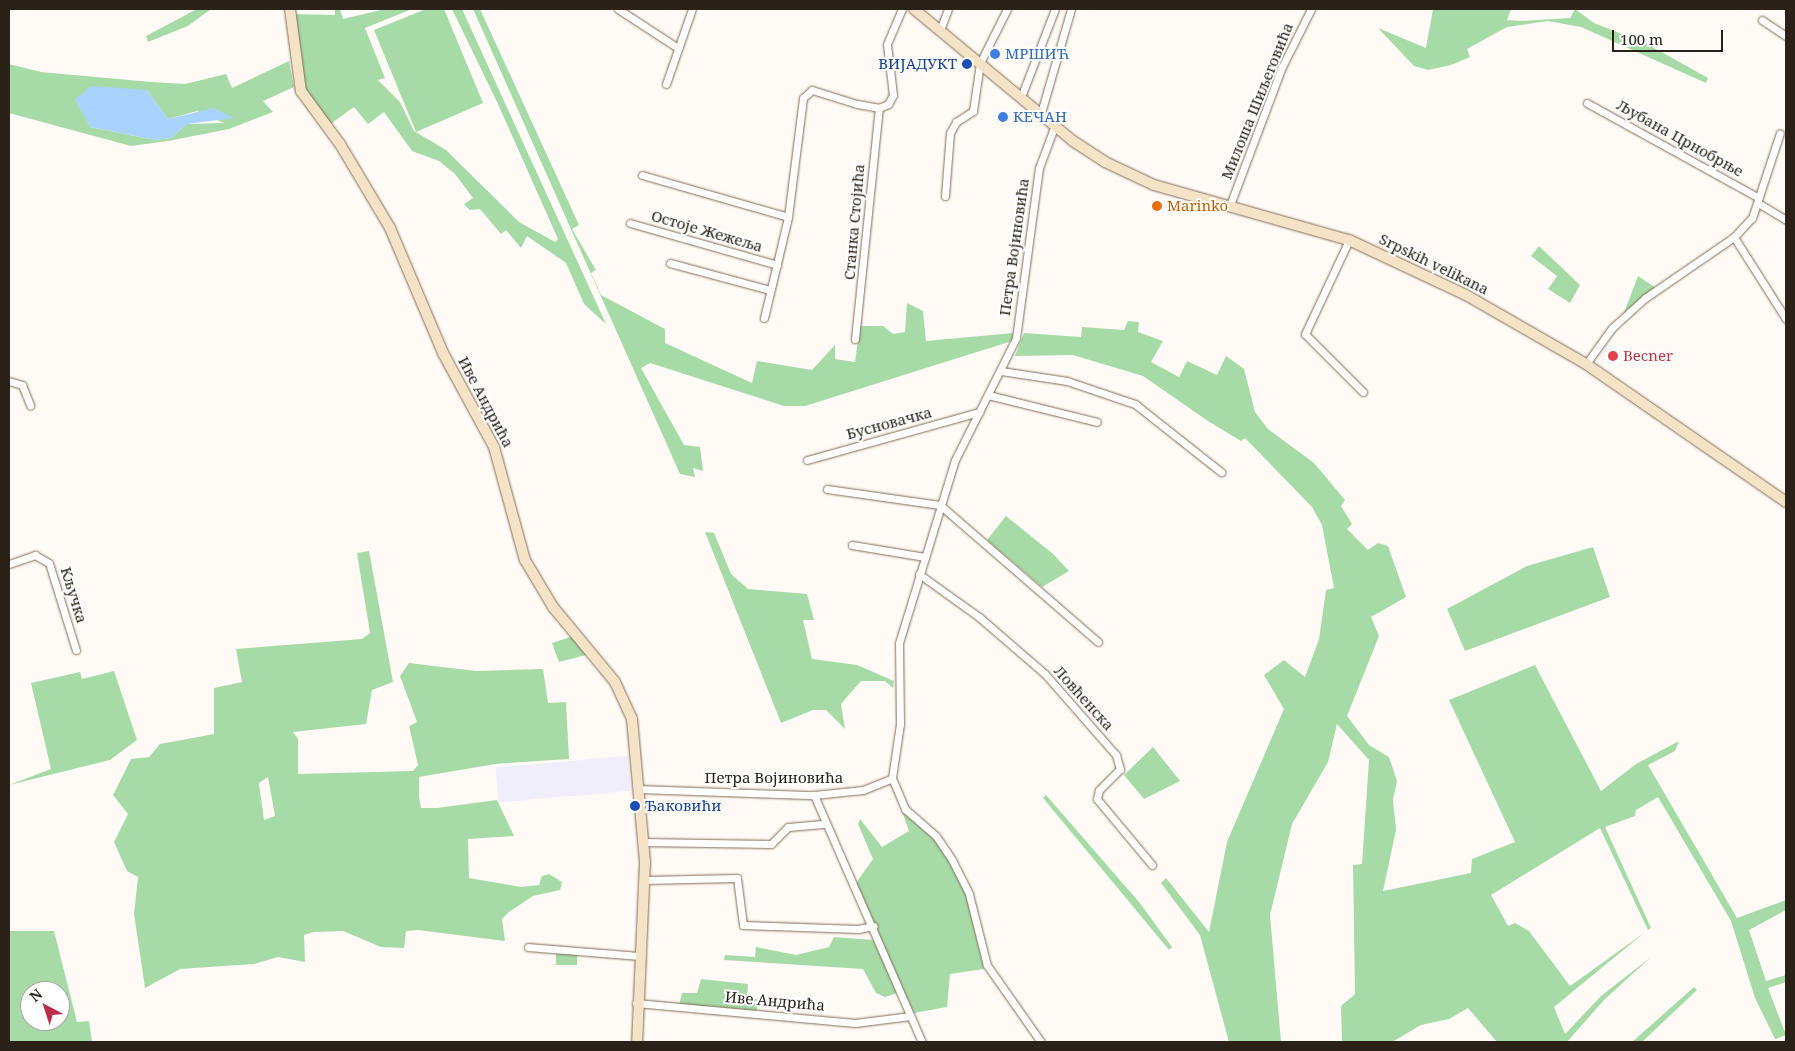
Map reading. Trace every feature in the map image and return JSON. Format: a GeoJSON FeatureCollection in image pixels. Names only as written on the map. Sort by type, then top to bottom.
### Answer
{"type":"FeatureCollection","features":[{"type":"Feature","properties":{"kind":"street","name":"Иве Андрића"},"geometry":{"type":"LineString","coordinates":[[290,9],[301,91],[340,144],[390,228],[443,353],[494,446],[525,560],[553,607],[606,670],[625,700],[635,734],[644,880],[636,1003],[637,1042]]}},
{"type":"Feature","properties":{"kind":"street"},"geometry":{"type":"LineString","coordinates":[[618,9],[678,48]]}},
{"type":"Feature","properties":{"kind":"street"},"geometry":{"type":"LineString","coordinates":[[666,84],[692,9]]}},
{"type":"Feature","properties":{"kind":"street"},"geometry":{"type":"LineString","coordinates":[[879,108],[893,95],[888,44],[902,9]]}},
{"type":"Feature","properties":{"kind":"street","name":"Srpskih velikana"},"geometry":{"type":"LineString","coordinates":[[914,9],[1088,151],[1136,178],[1349,240],[1466,295],[1586,364],[1786,502]]}},
{"type":"Feature","properties":{"kind":"street"},"geometry":{"type":"LineString","coordinates":[[940,30],[948,9]]}},
{"type":"Feature","properties":{"kind":"street"},"geometry":{"type":"LineString","coordinates":[[945,196],[950,133],[956,122],[973,112],[980,64],[1006,9]]}},
{"type":"Feature","properties":{"kind":"street"},"geometry":{"type":"LineString","coordinates":[[1021,97],[1055,9]]}},
{"type":"Feature","properties":{"kind":"street"},"geometry":{"type":"LineString","coordinates":[[1041,113],[1071,9]]}},
{"type":"Feature","properties":{"kind":"street","name":"Милоша Шиљеговића"},"geometry":{"type":"LineString","coordinates":[[1230,205],[1282,67],[1311,9]]}},
{"type":"Feature","properties":{"kind":"street"},"geometry":{"type":"LineString","coordinates":[[1762,20],[1786,36]]}},
{"type":"Feature","properties":{"kind":"street","name":"Остоје Жежеља"},"geometry":{"type":"LineString","coordinates":[[764,318],[788,217],[805,94],[817,91],[879,108]]}},
{"type":"Feature","properties":{"kind":"street","name":"Љубана Црнобрње"},"geometry":{"type":"LineString","coordinates":[[1587,103],[1759,200],[1786,220]]}},
{"type":"Feature","properties":{"kind":"street","name":"Станка Стојића"},"geometry":{"type":"LineString","coordinates":[[855,339],[879,108]]}},
{"type":"Feature","properties":{"kind":"street","name":"Петра Војиновића"},"geometry":{"type":"LineString","coordinates":[[638,789],[814,794],[863,790],[892,778],[900,724],[899,643],[955,460],[1016,338],[1039,168],[1055,125]]}},
{"type":"Feature","properties":{"kind":"street","name":"Љубана Црнобрње"},"geometry":{"type":"LineString","coordinates":[[1586,364],[1612,328],[1645,298],[1734,236],[1752,218],[1780,133]]}},
{"type":"Feature","properties":{"kind":"street"},"geometry":{"type":"LineString","coordinates":[[642,174],[788,217]]}},
{"type":"Feature","properties":{"kind":"street","name":"Остоје Жежеља"},"geometry":{"type":"LineString","coordinates":[[630,223],[777,265]]}},
{"type":"Feature","properties":{"kind":"street"},"geometry":{"type":"LineString","coordinates":[[1734,236],[1786,319]]}},
{"type":"Feature","properties":{"kind":"street"},"geometry":{"type":"LineString","coordinates":[[1349,240],[1305,334],[1363,392]]}},
{"type":"Feature","properties":{"kind":"street"},"geometry":{"type":"LineString","coordinates":[[670,264],[770,290]]}},
{"type":"Feature","properties":{"kind":"street"},"geometry":{"type":"LineString","coordinates":[[1001,371],[1067,381],[1135,404],[1221,472]]}},
{"type":"Feature","properties":{"kind":"street"},"geometry":{"type":"LineString","coordinates":[[9,381],[22,385],[30,405]]}},
{"type":"Feature","properties":{"kind":"street"},"geometry":{"type":"LineString","coordinates":[[988,395],[1097,422]]}},
{"type":"Feature","properties":{"kind":"street","name":"Бусновачка"},"geometry":{"type":"LineString","coordinates":[[807,460],[979,412]]}},
{"type":"Feature","properties":{"kind":"street"},"geometry":{"type":"LineString","coordinates":[[828,489],[940,505],[1098,642]]}},
{"type":"Feature","properties":{"kind":"street"},"geometry":{"type":"LineString","coordinates":[[852,545],[925,556]]}},
{"type":"Feature","properties":{"kind":"street","name":"Кључка"},"geometry":{"type":"LineString","coordinates":[[9,564],[34,556],[49,563],[76,650]]}},
{"type":"Feature","properties":{"kind":"street","name":"Ловћенска"},"geometry":{"type":"LineString","coordinates":[[920,574],[979,617],[1045,674],[1116,755],[1120,769],[1097,792],[1097,799],[1152,865]]}},
{"type":"Feature","properties":{"kind":"street"},"geometry":{"type":"LineString","coordinates":[[892,778],[905,809],[936,836],[952,860],[969,894],[987,965],[1041,1042]]}},
{"type":"Feature","properties":{"kind":"street"},"geometry":{"type":"LineString","coordinates":[[814,794],[874,926],[922,1042]]}},
{"type":"Feature","properties":{"kind":"street"},"geometry":{"type":"LineString","coordinates":[[642,842],[772,844],[788,827],[826,824]]}},
{"type":"Feature","properties":{"kind":"street"},"geometry":{"type":"LineString","coordinates":[[644,880],[738,878],[739,920],[743,925],[858,930],[874,926]]}},
{"type":"Feature","properties":{"kind":"street"},"geometry":{"type":"LineString","coordinates":[[528,947],[639,956]]}},
{"type":"Feature","properties":{"kind":"street","name":"Иве Андрића"},"geometry":{"type":"LineString","coordinates":[[636,1003],[856,1023],[911,1016]]}},
{"type":"Feature","properties":{"kind":"shaded area"},"geometry":{"type":"Polygon","coordinates":[[[628,756],[631,791],[499,802],[496,768],[628,756]]]}},
{"type":"Feature","properties":{"kind":"green space"},"geometry":{"type":"Polygon","coordinates":[[[197,9],[211,9],[188,26],[148,42],[146,36],[197,9]]]}},
{"type":"Feature","properties":{"kind":"green space"},"geometry":{"type":"Polygon","coordinates":[[[335,9],[340,9],[343,19],[385,9],[412,9],[365,28],[385,78],[378,80],[400,102],[414,131],[446,150],[519,222],[555,242],[558,239],[498,104],[452,9],[462,9],[606,324],[584,304],[566,263],[527,236],[521,248],[506,230],[501,234],[480,209],[470,210],[464,204],[473,198],[455,174],[439,161],[412,151],[384,112],[368,124],[354,107],[329,125],[304,93],[292,14],[335,15],[335,9]]]}},
{"type":"Feature","properties":{"kind":"green space"},"geometry":{"type":"Polygon","coordinates":[[[426,9],[444,9],[483,103],[416,132],[374,30],[426,9]]]}},
{"type":"Feature","properties":{"kind":"green space"},"geometry":{"type":"Polygon","coordinates":[[[473,9],[480,9],[579,225],[572,229],[596,270],[591,273],[601,295],[665,329],[665,343],[752,383],[757,361],[812,370],[835,345],[835,359],[855,362],[860,326],[883,326],[893,334],[905,332],[907,303],[923,311],[926,341],[1013,333],[1012,341],[805,406],[784,406],[650,363],[641,368],[684,445],[700,447],[703,471],[693,468],[695,477],[680,474],[473,9]]]}},
{"type":"Feature","properties":{"kind":"green space"},"geometry":{"type":"Polygon","coordinates":[[[1433,9],[1511,9],[1507,20],[1521,21],[1570,18],[1575,9],[1594,23],[1647,44],[1708,78],[1706,83],[1581,27],[1548,21],[1507,27],[1467,49],[1470,57],[1451,65],[1428,70],[1414,66],[1378,28],[1426,48],[1433,9]]]}},
{"type":"Feature","properties":{"kind":"green space"},"geometry":{"type":"Polygon","coordinates":[[[289,61],[294,87],[263,101],[273,112],[229,129],[168,141],[131,146],[9,113],[9,64],[41,72],[185,84],[226,74],[232,88],[289,61]],[[147,90],[90,127],[155,140],[171,138],[187,124],[224,123],[197,111],[168,119],[147,90]]]}},
{"type":"Feature","properties":{"kind":"green space"},"geometry":{"type":"Polygon","coordinates":[[[1539,246],[1580,285],[1570,303],[1548,289],[1557,276],[1531,256],[1539,246]]]}},
{"type":"Feature","properties":{"kind":"green space"},"geometry":{"type":"Polygon","coordinates":[[[1638,276],[1659,290],[1620,323],[1638,276]]]}},
{"type":"Feature","properties":{"kind":"green space"},"geometry":{"type":"Polygon","coordinates":[[[1128,321],[1139,322],[1138,332],[1163,341],[1151,362],[1179,377],[1187,361],[1217,375],[1226,356],[1244,369],[1255,412],[1268,429],[1314,463],[1345,500],[1341,506],[1352,524],[1347,529],[1368,550],[1378,543],[1388,546],[1406,597],[1371,617],[1379,636],[1347,716],[1369,745],[1389,757],[1397,781],[1393,800],[1396,830],[1383,891],[1471,873],[1472,859],[1515,842],[1449,700],[1535,665],[1601,791],[1636,764],[1679,741],[1675,751],[1648,765],[1737,918],[1786,900],[1786,910],[1749,930],[1766,981],[1786,975],[1786,982],[1768,988],[1786,1035],[1775,1039],[1755,998],[1731,921],[1658,797],[1636,810],[1635,816],[1605,827],[1651,928],[1648,930],[1600,828],[1491,895],[1508,926],[1515,923],[1529,931],[1570,986],[1644,933],[1554,1007],[1565,1034],[1601,996],[1651,957],[1604,1000],[1567,1042],[1497,1042],[1468,1008],[1449,1019],[1421,1025],[1392,1042],[1342,1042],[1341,1006],[1355,994],[1353,865],[1362,864],[1369,760],[1337,724],[1328,762],[1292,824],[1270,915],[1281,1042],[1229,1042],[1200,935],[1161,883],[1166,878],[1209,932],[1227,842],[1284,709],[1264,675],[1284,660],[1305,677],[1319,639],[1326,590],[1334,588],[1322,525],[1312,507],[1245,438],[1241,441],[1208,421],[1143,376],[1073,355],[1015,356],[1024,333],[1081,337],[1082,327],[1124,330],[1128,321]]]}},
{"type":"Feature","properties":{"kind":"green space"},"geometry":{"type":"Polygon","coordinates":[[[1006,516],[1053,554],[1069,571],[1042,587],[987,540],[1006,516]]]}},
{"type":"Feature","properties":{"kind":"green space"},"geometry":{"type":"Polygon","coordinates":[[[705,532],[714,533],[731,574],[748,589],[807,594],[814,620],[803,620],[812,659],[857,665],[894,681],[893,688],[885,681],[861,681],[841,704],[845,729],[826,710],[813,710],[781,723],[705,532]]]}},
{"type":"Feature","properties":{"kind":"green space"},"geometry":{"type":"Polygon","coordinates":[[[1593,547],[1610,597],[1465,651],[1447,609],[1527,566],[1593,547]]]}},
{"type":"Feature","properties":{"kind":"green space"},"geometry":{"type":"Polygon","coordinates":[[[369,551],[393,682],[372,690],[366,724],[293,732],[298,739],[298,774],[413,771],[418,765],[409,726],[417,722],[400,676],[409,663],[476,671],[543,669],[548,703],[566,702],[569,759],[495,764],[419,777],[419,797],[421,808],[437,808],[497,800],[514,836],[468,839],[469,878],[521,887],[539,885],[542,876],[549,874],[562,882],[560,890],[533,896],[509,912],[502,919],[505,941],[418,930],[406,931],[404,948],[381,947],[343,931],[314,932],[304,935],[305,962],[278,957],[254,964],[180,969],[145,988],[134,914],[138,877],[127,871],[114,842],[128,814],[113,795],[131,759],[149,757],[160,744],[214,734],[214,688],[242,682],[236,649],[362,639],[370,633],[357,553],[369,551]],[[268,777],[259,783],[264,820],[275,816],[268,777]]]}},
{"type":"Feature","properties":{"kind":"green space"},"geometry":{"type":"Polygon","coordinates":[[[573,636],[586,655],[559,662],[552,643],[573,636]]]}},
{"type":"Feature","properties":{"kind":"green space"},"geometry":{"type":"Polygon","coordinates":[[[114,671],[137,740],[110,760],[9,785],[51,769],[31,683],[80,672],[82,679],[114,671]]]}},
{"type":"Feature","properties":{"kind":"green space"},"geometry":{"type":"Polygon","coordinates":[[[1153,747],[1180,781],[1144,799],[1124,775],[1153,747]]]}},
{"type":"Feature","properties":{"kind":"green space"},"geometry":{"type":"Polygon","coordinates":[[[1046,795],[1139,902],[1172,947],[1169,950],[1043,798],[1046,795]]]}},
{"type":"Feature","properties":{"kind":"green space"},"geometry":{"type":"Polygon","coordinates":[[[902,811],[940,845],[964,888],[984,969],[950,974],[947,1007],[914,1013],[856,883],[873,859],[858,824],[860,819],[882,847],[909,831],[902,811]]]}},
{"type":"Feature","properties":{"kind":"green space"},"geometry":{"type":"Polygon","coordinates":[[[9,931],[54,931],[67,981],[20,981],[20,1031],[70,1031],[70,994],[77,1022],[89,1021],[92,1042],[9,1042],[9,931]]]}},
{"type":"Feature","properties":{"kind":"green space"},"geometry":{"type":"Polygon","coordinates":[[[834,937],[873,940],[897,993],[885,997],[876,993],[863,969],[724,960],[725,955],[755,957],[756,947],[796,955],[829,947],[834,937]]]}},
{"type":"Feature","properties":{"kind":"green space"},"geometry":{"type":"Polygon","coordinates":[[[556,948],[577,948],[577,965],[556,965],[556,948]]]}},
{"type":"Feature","properties":{"kind":"green space"},"geometry":{"type":"Polygon","coordinates":[[[701,979],[748,984],[747,998],[757,999],[757,1013],[679,1005],[682,993],[697,993],[701,979]]]}},
{"type":"Feature","properties":{"kind":"green space"},"geometry":{"type":"Polygon","coordinates":[[[1694,987],[1697,990],[1642,1042],[1632,1042],[1694,987]]]}},
{"type":"Feature","properties":{"kind":"water"},"geometry":{"type":"Polygon","coordinates":[[[91,86],[147,90],[168,119],[214,108],[234,118],[187,124],[171,138],[155,140],[90,127],[75,100],[91,86]]]}},
{"type":"Feature","properties":{"kind":"place","name":"МРШИЋ"},"geometry":{"type":"Point","coordinates":[995,54]}},
{"type":"Feature","properties":{"kind":"place","name":"ВИЈАДУКТ"},"geometry":{"type":"Point","coordinates":[967,64]}},
{"type":"Feature","properties":{"kind":"place","name":"КЕЧАН"},"geometry":{"type":"Point","coordinates":[1003,117]}},
{"type":"Feature","properties":{"kind":"place","name":"Marinko"},"geometry":{"type":"Point","coordinates":[1157,206]}},
{"type":"Feature","properties":{"kind":"place","name":"Becner"},"geometry":{"type":"Point","coordinates":[1613,356]}},
{"type":"Feature","properties":{"kind":"place","name":"Ђаковићи"},"geometry":{"type":"Point","coordinates":[635,806]}}]}
